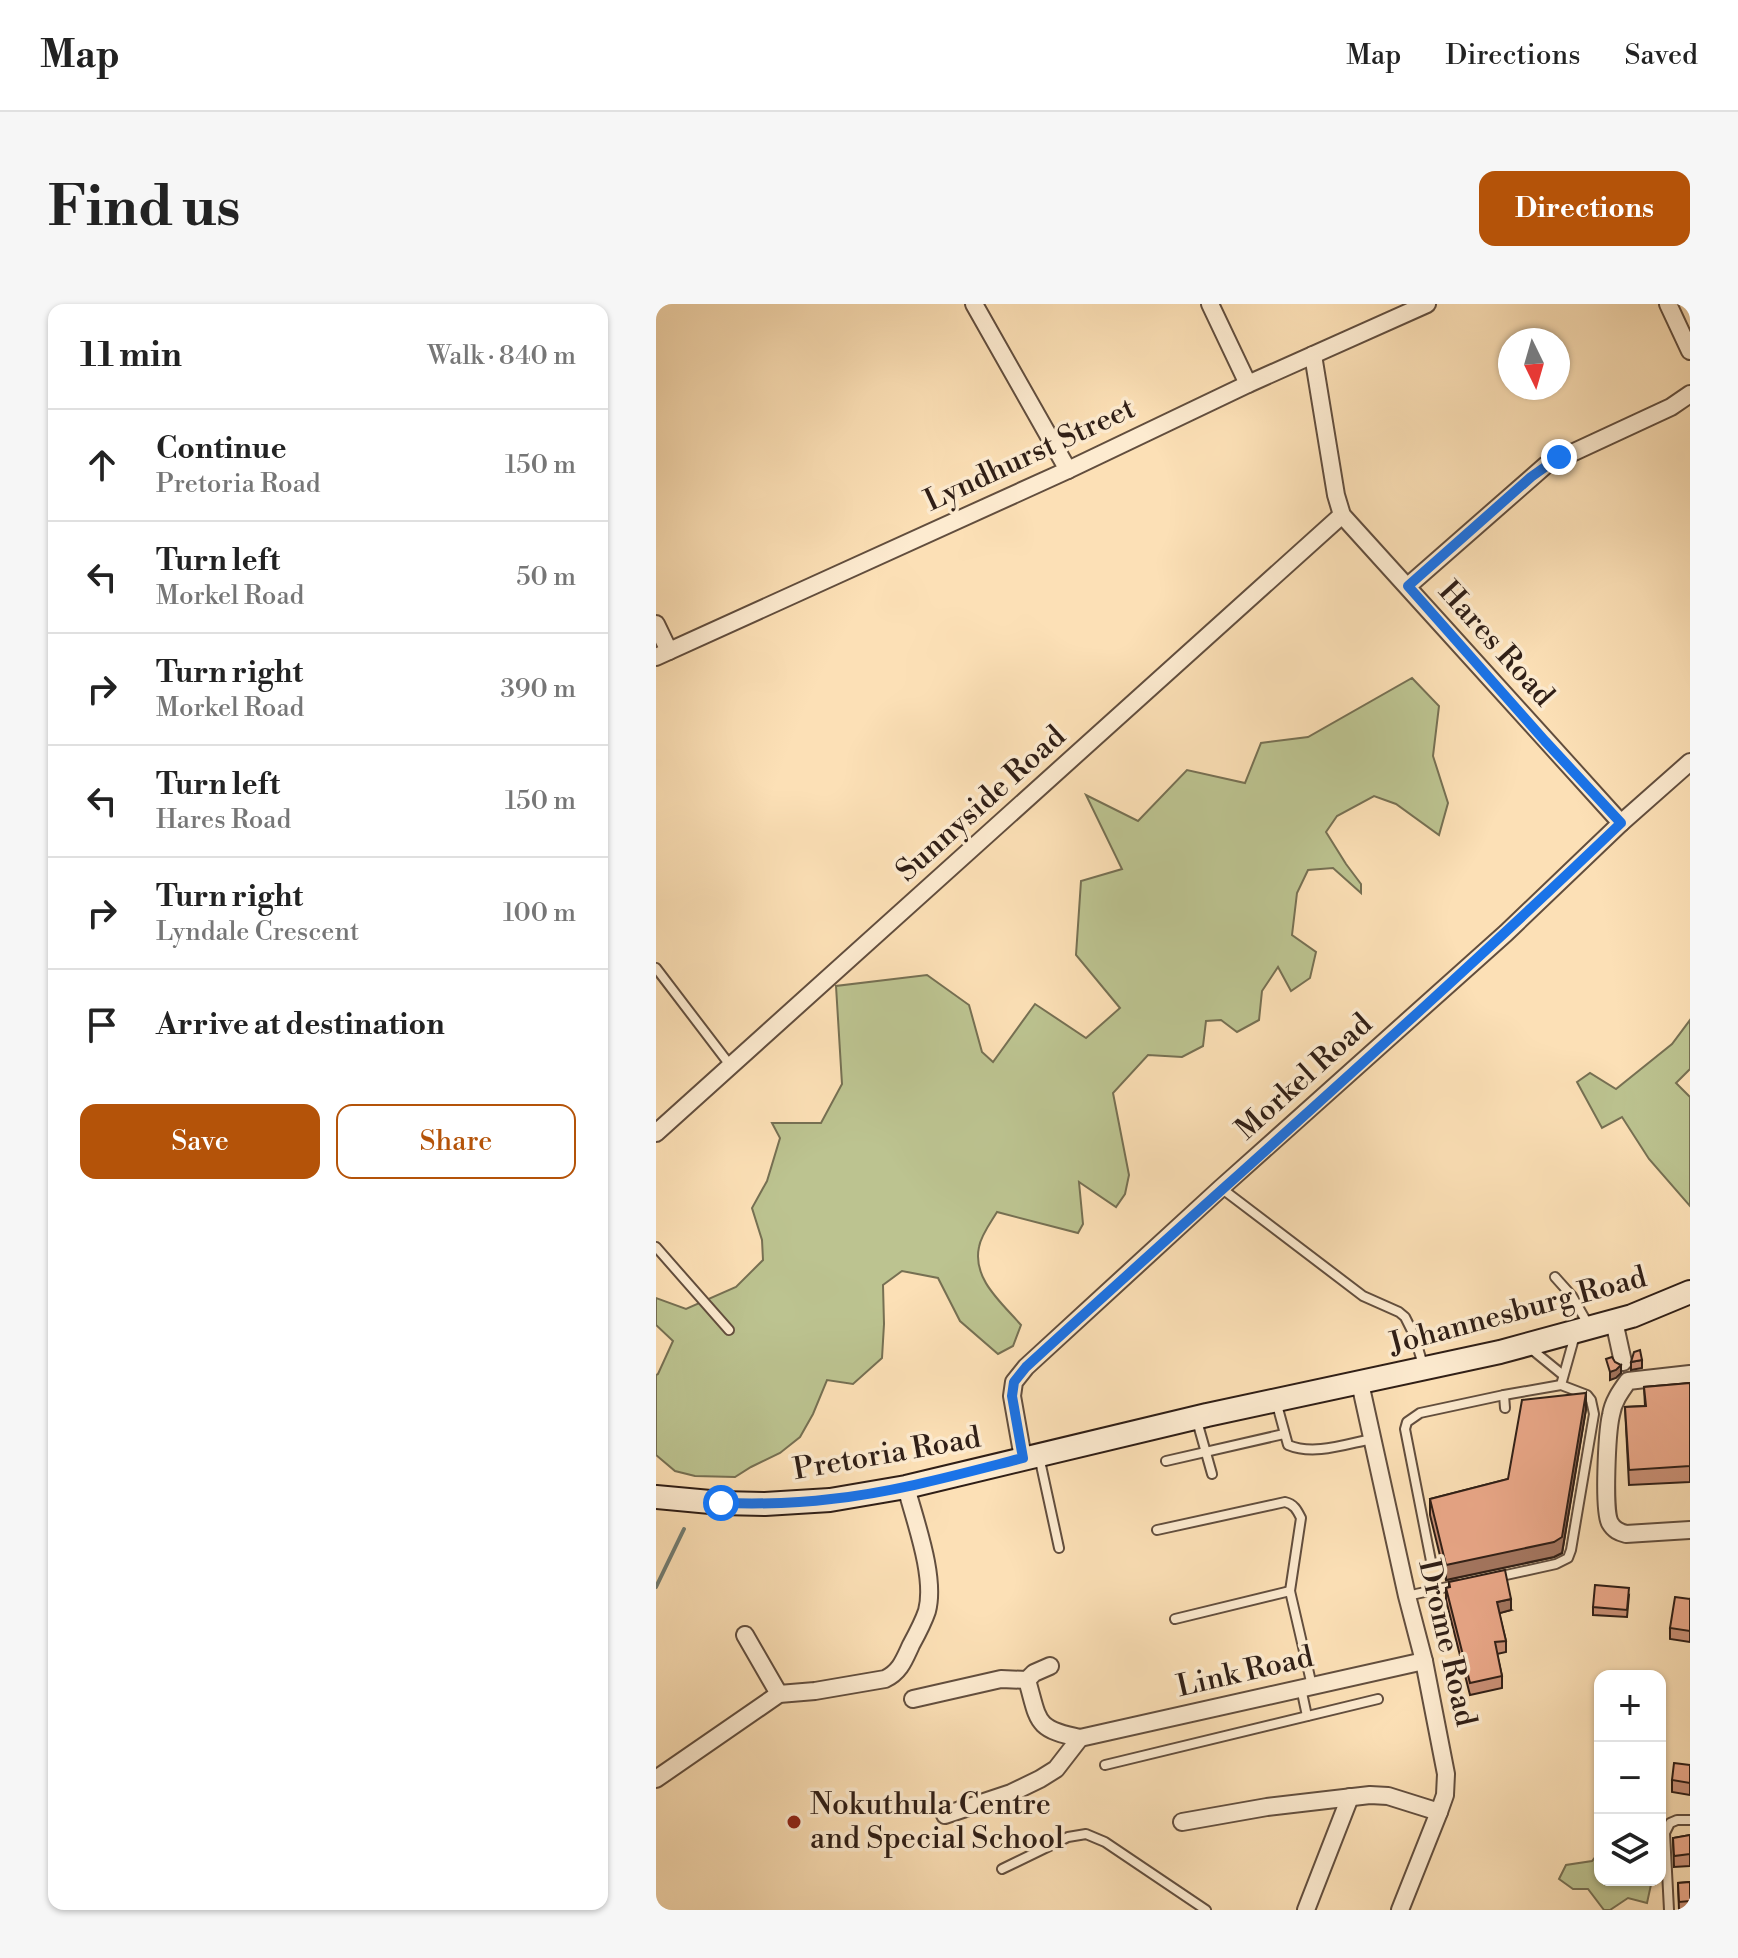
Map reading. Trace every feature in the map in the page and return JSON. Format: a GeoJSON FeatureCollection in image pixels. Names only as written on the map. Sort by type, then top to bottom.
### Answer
{"type":"FeatureCollection","features":[{"type":"Feature","properties":{"kind":"main road","name":"Johannesburg Road"},"geometry":{"type":"LineString","coordinates":[[1360,1383],[1526,1345],[1614,1321],[1690,1292]]}},
{"type":"Feature","properties":{"kind":"main road","name":"Pretoria Road"},"geometry":{"type":"LineString","coordinates":[[656,1497],[765,1504],[830,1500],[906,1487],[1196,1417],[1360,1383]]}},
{"type":"Feature","properties":{"kind":"street"},"geometry":{"type":"LineString","coordinates":[[974,304],[1068,470]]}},
{"type":"Feature","properties":{"kind":"street"},"geometry":{"type":"LineString","coordinates":[[1210,304],[1248,384]]}},
{"type":"Feature","properties":{"kind":"street","name":"Lyndhurst Street"},"geometry":{"type":"LineString","coordinates":[[663,654],[1427,304]]}},
{"type":"Feature","properties":{"kind":"street"},"geometry":{"type":"LineString","coordinates":[[1668,304],[1690,351]]}},
{"type":"Feature","properties":{"kind":"street","name":"Hares Road"},"geometry":{"type":"LineString","coordinates":[[1313,355],[1342,515],[1621,823]]}},
{"type":"Feature","properties":{"kind":"street"},"geometry":{"type":"LineString","coordinates":[[1408,586],[1546,465],[1679,403],[1690,394]]}},
{"type":"Feature","properties":{"kind":"street","name":"Sunnyside Road"},"geometry":{"type":"LineString","coordinates":[[656,1133],[1342,515]]}},
{"type":"Feature","properties":{"kind":"street"},"geometry":{"type":"LineString","coordinates":[[656,624],[663,654]]}},
{"type":"Feature","properties":{"kind":"street","name":"Morkel Road"},"geometry":{"type":"LineString","coordinates":[[1031,1457],[1012,1396],[1014,1382],[1026,1367],[1506,933],[1690,762]]}},
{"type":"Feature","properties":{"kind":"street"},"geometry":{"type":"LineString","coordinates":[[1614,1321],[1626,1373],[1610,1417],[1607,1456],[1609,1522],[1617,1531],[1626,1534],[1690,1530]]}},
{"type":"Feature","properties":{"kind":"street"},"geometry":{"type":"LineString","coordinates":[[1626,1373],[1690,1374]]}},
{"type":"Feature","properties":{"kind":"street","name":"Drome Road"},"geometry":{"type":"LineString","coordinates":[[1360,1383],[1446,1764],[1446,1785],[1439,1812],[1400,1910]]}},
{"type":"Feature","properties":{"kind":"street"},"geometry":{"type":"LineString","coordinates":[[656,1779],[779,1694],[885,1679],[900,1668],[921,1625],[929,1598],[927,1568],[906,1487]]}},
{"type":"Feature","properties":{"kind":"street"},"geometry":{"type":"LineString","coordinates":[[745,1635],[779,1694]]}},
{"type":"Feature","properties":{"kind":"street","name":"Link Road"},"geometry":{"type":"LineString","coordinates":[[1080,1738],[1424,1661]]}},
{"type":"Feature","properties":{"kind":"street"},"geometry":{"type":"LineString","coordinates":[[913,1699],[1001,1679],[1027,1680],[1050,1666]]}},
{"type":"Feature","properties":{"kind":"street"},"geometry":{"type":"LineString","coordinates":[[945,1815],[1011,1793],[1040,1779],[1056,1769],[1080,1738],[1060,1734],[1038,1719],[1027,1680]]}},
{"type":"Feature","properties":{"kind":"street"},"geometry":{"type":"LineString","coordinates":[[1182,1822],[1267,1807],[1370,1795],[1388,1796],[1439,1812]]}},
{"type":"Feature","properties":{"kind":"street"},"geometry":{"type":"LineString","coordinates":[[1306,1910],[1350,1797]]}},
{"type":"Feature","properties":{"kind":"lane"},"geometry":{"type":"LineString","coordinates":[[656,968],[731,1065]]}},
{"type":"Feature","properties":{"kind":"lane"},"geometry":{"type":"LineString","coordinates":[[1221,1188],[1363,1296],[1405,1317],[1424,1369]]}},
{"type":"Feature","properties":{"kind":"lane"},"geometry":{"type":"LineString","coordinates":[[656,1247],[729,1330]]}},
{"type":"Feature","properties":{"kind":"lane"},"geometry":{"type":"LineString","coordinates":[[1555,1277],[1572,1296],[1583,1329],[1562,1380]]}},
{"type":"Feature","properties":{"kind":"lane"},"geometry":{"type":"LineString","coordinates":[[1480,1580],[1556,1564],[1568,1558],[1571,1550],[1593,1406],[1587,1395],[1562,1380],[1526,1345]]}},
{"type":"Feature","properties":{"kind":"lane"},"geometry":{"type":"LineString","coordinates":[[1431,1561],[1405,1429],[1407,1422],[1420,1413],[1562,1380]]}},
{"type":"Feature","properties":{"kind":"lane"},"geometry":{"type":"LineString","coordinates":[[1504,1395],[1505,1408]]}},
{"type":"Feature","properties":{"kind":"lane"},"geometry":{"type":"LineString","coordinates":[[1276,1400],[1288,1445],[1307,1450],[1372,1439]]}},
{"type":"Feature","properties":{"kind":"lane"},"geometry":{"type":"LineString","coordinates":[[1196,1417],[1212,1474]]}},
{"type":"Feature","properties":{"kind":"lane"},"geometry":{"type":"LineString","coordinates":[[1166,1461],[1284,1434]]}},
{"type":"Feature","properties":{"kind":"lane"},"geometry":{"type":"LineString","coordinates":[[1031,1457],[1059,1548]]}},
{"type":"Feature","properties":{"kind":"lane"},"geometry":{"type":"LineString","coordinates":[[1157,1530],[1285,1502],[1291,1504],[1301,1518],[1290,1591],[1307,1687],[1307,1716]]}},
{"type":"Feature","properties":{"kind":"lane"},"geometry":{"type":"LineString","coordinates":[[1407,1596],[1465,1584]]}},
{"type":"Feature","properties":{"kind":"lane"},"geometry":{"type":"LineString","coordinates":[[1175,1619],[1290,1591]]}},
{"type":"Feature","properties":{"kind":"lane"},"geometry":{"type":"LineString","coordinates":[[1105,1765],[1378,1699]]}},
{"type":"Feature","properties":{"kind":"lane"},"geometry":{"type":"LineString","coordinates":[[1669,1910],[1665,1833],[1670,1823],[1690,1820]]}},
{"type":"Feature","properties":{"kind":"lane"},"geometry":{"type":"LineString","coordinates":[[1002,1869],[1068,1837],[1086,1834],[1105,1842],[1206,1910]]}},
{"type":"Feature","properties":{"kind":"green space"},"geometry":{"type":"Polygon","coordinates":[[[1412,678],[1439,706],[1433,756],[1448,803],[1439,835],[1396,804],[1374,796],[1337,816],[1326,832],[1361,884],[1361,893],[1333,868],[1308,870],[1297,893],[1292,935],[1316,952],[1310,978],[1291,991],[1278,967],[1262,991],[1259,1020],[1237,1032],[1221,1020],[1206,1021],[1203,1046],[1182,1057],[1148,1055],[1113,1093],[1129,1175],[1125,1194],[1116,1207],[1079,1182],[1083,1224],[1078,1233],[997,1212],[982,1238],[978,1259],[990,1290],[1021,1325],[1013,1346],[998,1354],[960,1321],[938,1278],[902,1271],[883,1285],[882,1358],[853,1384],[827,1380],[800,1437],[780,1453],[735,1477],[695,1476],[675,1471],[656,1455],[656,1375],[673,1341],[656,1325],[656,1298],[686,1309],[736,1287],[763,1260],[762,1240],[752,1208],[767,1181],[780,1138],[772,1123],[821,1123],[842,1084],[836,986],[927,975],[969,1005],[982,1052],[993,1062],[1035,1004],[1086,1038],[1120,1008],[1076,955],[1081,881],[1122,869],[1086,795],[1138,821],[1187,770],[1245,783],[1261,743],[1308,737],[1412,678]]]}},
{"type":"Feature","properties":{"kind":"green space"},"geometry":{"type":"Polygon","coordinates":[[[1690,1020],[1690,1069],[1676,1083],[1690,1097],[1690,1206],[1649,1159],[1622,1117],[1602,1128],[1577,1082],[1590,1073],[1616,1089],[1672,1044],[1690,1020]]]}},
{"type":"Feature","properties":{"kind":"green space"},"geometry":{"type":"Polygon","coordinates":[[[1594,1858],[1594,1886],[1651,1886],[1647,1903],[1628,1898],[1610,1910],[1604,1910],[1588,1889],[1573,1889],[1559,1879],[1566,1865],[1594,1858]]]}},
{"type":"Feature","properties":{"kind":"building"},"geometry":{"type":"Polygon","coordinates":[[[1640,1350],[1642,1360],[1631,1362],[1634,1352],[1640,1350]]]}},
{"type":"Feature","properties":{"kind":"building"},"geometry":{"type":"Polygon","coordinates":[[[1612,1357],[1621,1365],[1610,1372],[1606,1359],[1612,1357]]]}},
{"type":"Feature","properties":{"kind":"building"},"geometry":{"type":"Polygon","coordinates":[[[1690,1383],[1690,1466],[1629,1470],[1625,1407],[1646,1406],[1644,1387],[1690,1383]]]}},
{"type":"Feature","properties":{"kind":"building"},"geometry":{"type":"Polygon","coordinates":[[[1586,1393],[1562,1537],[1554,1542],[1446,1565],[1430,1499],[1508,1479],[1522,1400],[1586,1393]]]}},
{"type":"Feature","properties":{"kind":"building"},"geometry":{"type":"Polygon","coordinates":[[[1505,1570],[1511,1599],[1497,1602],[1506,1641],[1495,1642],[1502,1676],[1470,1683],[1446,1588],[1450,1587],[1449,1582],[1505,1570]]]}},
{"type":"Feature","properties":{"kind":"building"},"geometry":{"type":"Polygon","coordinates":[[[1595,1585],[1629,1588],[1627,1610],[1593,1607],[1595,1585]]]}},
{"type":"Feature","properties":{"kind":"building"},"geometry":{"type":"Polygon","coordinates":[[[1675,1597],[1690,1599],[1690,1631],[1670,1628],[1675,1597]]]}},
{"type":"Feature","properties":{"kind":"building"},"geometry":{"type":"Polygon","coordinates":[[[1674,1763],[1690,1765],[1690,1783],[1672,1780],[1674,1763]]]}},
{"type":"Feature","properties":{"kind":"building"},"geometry":{"type":"Polygon","coordinates":[[[1690,1835],[1690,1854],[1674,1856],[1673,1838],[1690,1835]]]}},
{"type":"Feature","properties":{"kind":"building"},"geometry":{"type":"Polygon","coordinates":[[[1690,1882],[1690,1901],[1679,1902],[1678,1883],[1690,1882]]]}},
{"type":"Feature","properties":{"kind":"waterway"},"geometry":{"type":"LineString","coordinates":[[656,1587],[684,1529]]}},
{"type":"Feature","properties":{"kind":"place","name":"Nokuthula Centre and Special School"},"geometry":{"type":"Point","coordinates":[794,1822]}},
{"type":"Feature","properties":{"kind":"route"},"geometry":{"type":"LineString","coordinates":[[721,1503],[830,1500],[906,1487],[1023,1458],[1012,1388],[1026,1367],[1506,933],[1621,823],[1408,586],[1531,477],[1559,457]]}}]}
